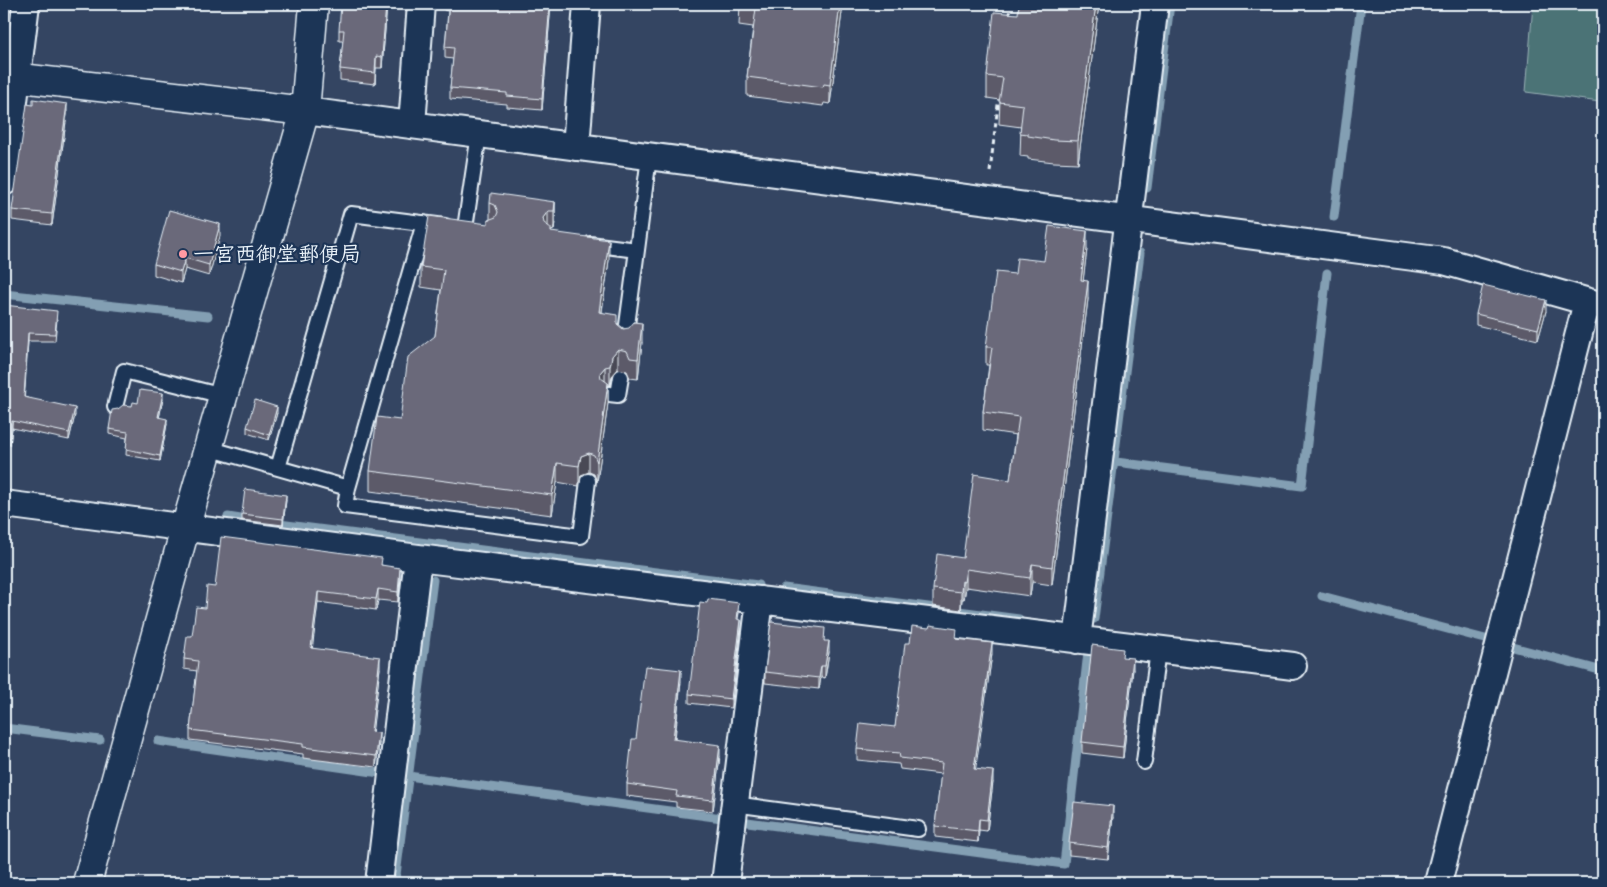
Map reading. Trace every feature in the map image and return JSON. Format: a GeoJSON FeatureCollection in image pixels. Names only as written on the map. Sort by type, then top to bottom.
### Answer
{"type":"FeatureCollection","features":[{"type":"Feature","properties":{"kind":"street"},"geometry":{"type":"LineString","coordinates":[[4,182],[10,77],[26,4]]}},
{"type":"Feature","properties":{"kind":"street"},"geometry":{"type":"LineString","coordinates":[[87,883],[185,529],[304,112],[314,4]]}},
{"type":"Feature","properties":{"kind":"street"},"geometry":{"type":"LineString","coordinates":[[412,125],[421,4]]}},
{"type":"Feature","properties":{"kind":"street"},"geometry":{"type":"LineString","coordinates":[[576,147],[587,4]]}},
{"type":"Feature","properties":{"kind":"street"},"geometry":{"type":"LineString","coordinates":[[1077,640],[1155,4]]}},
{"type":"Feature","properties":{"kind":"street"},"geometry":{"type":"LineString","coordinates":[[10,77],[412,125],[1444,261],[1595,304],[1438,883]]}},
{"type":"Feature","properties":{"kind":"street"},"geometry":{"type":"LineString","coordinates":[[4,504],[185,529],[1293,666]]}},
{"type":"Feature","properties":{"kind":"street"},"geometry":{"type":"LineString","coordinates":[[379,883],[418,558]]}},
{"type":"Feature","properties":{"kind":"street"},"geometry":{"type":"LineString","coordinates":[[724,883],[760,600]]}},
{"type":"Feature","properties":{"kind":"lane"},"geometry":{"type":"LineString","coordinates":[[466,228],[479,134]]}},
{"type":"Feature","properties":{"kind":"lane"},"geometry":{"type":"LineString","coordinates":[[625,340],[650,157]]}},
{"type":"Feature","properties":{"kind":"lane"},"geometry":{"type":"LineString","coordinates":[[278,468],[351,214],[481,230]]}},
{"type":"Feature","properties":{"kind":"lane"},"geometry":{"type":"LineString","coordinates":[[424,224],[348,488],[345,506],[581,536],[588,481]]}},
{"type":"Feature","properties":{"kind":"lane"},"geometry":{"type":"LineString","coordinates":[[581,243],[637,250]]}},
{"type":"Feature","properties":{"kind":"lane"},"geometry":{"type":"LineString","coordinates":[[115,407],[124,370],[223,396]]}},
{"type":"Feature","properties":{"kind":"lane"},"geometry":{"type":"LineString","coordinates":[[609,394],[618,395],[620,377]]}},
{"type":"Feature","properties":{"kind":"lane"},"geometry":{"type":"LineString","coordinates":[[208,448],[348,488]]}},
{"type":"Feature","properties":{"kind":"lane"},"geometry":{"type":"LineString","coordinates":[[1144,762],[1158,649]]}},
{"type":"Feature","properties":{"kind":"lane"},"geometry":{"type":"LineString","coordinates":[[734,804],[918,829]]}},
{"type":"Feature","properties":{"kind":"path"},"geometry":{"type":"LineString","coordinates":[[1008,24],[1010,4]]}},
{"type":"Feature","properties":{"kind":"path"},"geometry":{"type":"LineString","coordinates":[[986,201],[999,93]]}},
{"type":"Feature","properties":{"kind":"green space"},"geometry":{"type":"Polygon","coordinates":[[[1533,4],[1603,4],[1603,98],[1600,102],[1526,92],[1533,4]]]}},
{"type":"Feature","properties":{"kind":"building"},"geometry":{"type":"Polygon","coordinates":[[[341,4],[386,4],[382,57],[376,56],[375,73],[340,69],[344,30],[339,30],[341,4]]]}},
{"type":"Feature","properties":{"kind":"building"},"geometry":{"type":"Polygon","coordinates":[[[449,4],[550,4],[542,99],[507,96],[507,93],[450,88],[454,48],[445,47],[449,4]]]}},
{"type":"Feature","properties":{"kind":"building"},"geometry":{"type":"Polygon","coordinates":[[[740,4],[840,4],[830,85],[824,84],[823,87],[747,77],[756,8],[739,6],[740,4]]]}},
{"type":"Feature","properties":{"kind":"building"},"geometry":{"type":"Polygon","coordinates":[[[1019,4],[1096,4],[1078,141],[1054,140],[1020,133],[1023,105],[999,102],[1003,78],[987,76],[994,12],[1018,14],[1019,4]]]}},
{"type":"Feature","properties":{"kind":"building"},"geometry":{"type":"Polygon","coordinates":[[[33,99],[67,104],[52,214],[12,210],[27,104],[33,105],[33,99]]]}},
{"type":"Feature","properties":{"kind":"building"},"geometry":{"type":"Polygon","coordinates":[[[491,193],[555,202],[554,211],[548,211],[543,218],[544,223],[551,228],[551,232],[609,240],[599,312],[617,315],[617,324],[623,329],[629,328],[634,322],[642,323],[638,359],[630,358],[627,351],[618,349],[612,356],[610,366],[605,367],[600,373],[601,378],[608,383],[597,462],[594,455],[589,453],[581,456],[579,466],[557,463],[552,495],[370,471],[377,417],[400,420],[408,357],[435,336],[444,270],[421,267],[429,216],[488,224],[488,220],[496,217],[498,212],[495,205],[490,203],[491,193]]]}},
{"type":"Feature","properties":{"kind":"building"},"geometry":{"type":"Polygon","coordinates":[[[169,210],[220,224],[209,265],[185,258],[181,272],[154,264],[169,210]]]}},
{"type":"Feature","properties":{"kind":"building"},"geometry":{"type":"Polygon","coordinates":[[[1049,226],[1087,231],[1081,280],[1088,281],[1052,567],[1032,564],[1030,578],[966,569],[961,592],[933,589],[937,554],[963,558],[974,474],[1010,480],[1019,417],[983,412],[992,347],[986,347],[996,272],[1015,274],[1017,258],[1044,261],[1049,226]]]}},
{"type":"Feature","properties":{"kind":"building"},"geometry":{"type":"Polygon","coordinates":[[[1483,285],[1546,300],[1538,329],[1476,314],[1483,285]]]}},
{"type":"Feature","properties":{"kind":"building"},"geometry":{"type":"Polygon","coordinates":[[[4,305],[57,311],[55,334],[28,333],[24,397],[75,408],[69,433],[12,421],[10,438],[4,437],[4,305]]]}},
{"type":"Feature","properties":{"kind":"building"},"geometry":{"type":"Polygon","coordinates":[[[140,390],[163,393],[158,417],[167,419],[160,456],[126,449],[128,432],[109,429],[112,410],[118,409],[123,405],[132,406],[133,402],[138,403],[140,390]]]}},
{"type":"Feature","properties":{"kind":"building"},"geometry":{"type":"Polygon","coordinates":[[[255,400],[277,407],[269,435],[247,427],[255,400]]]}},
{"type":"Feature","properties":{"kind":"building"},"geometry":{"type":"Polygon","coordinates":[[[245,489],[286,495],[283,519],[242,514],[245,489]]]}},
{"type":"Feature","properties":{"kind":"building"},"geometry":{"type":"Polygon","coordinates":[[[221,537],[382,558],[381,565],[400,568],[398,592],[378,589],[376,599],[318,592],[311,648],[380,657],[371,732],[379,733],[376,756],[303,747],[303,744],[190,730],[198,661],[184,659],[187,636],[192,636],[196,607],[205,608],[207,586],[215,587],[221,537]]]}},
{"type":"Feature","properties":{"kind":"building"},"geometry":{"type":"Polygon","coordinates":[[[708,599],[739,603],[737,619],[741,620],[731,699],[689,694],[700,602],[707,603],[708,599]]]}},
{"type":"Feature","properties":{"kind":"building"},"geometry":{"type":"Polygon","coordinates":[[[771,622],[825,628],[824,641],[829,641],[825,666],[821,666],[819,678],[765,672],[771,622]]]}},
{"type":"Feature","properties":{"kind":"building"},"geometry":{"type":"Polygon","coordinates":[[[930,625],[957,629],[956,639],[992,643],[974,769],[993,771],[987,820],[979,819],[978,831],[935,826],[942,763],[900,758],[899,753],[857,749],[860,723],[895,727],[905,643],[910,643],[912,626],[929,628],[930,625]]]}},
{"type":"Feature","properties":{"kind":"building"},"geometry":{"type":"Polygon","coordinates":[[[1092,645],[1123,649],[1122,657],[1133,658],[1123,747],[1082,742],[1092,645]]]}},
{"type":"Feature","properties":{"kind":"building"},"geometry":{"type":"Polygon","coordinates":[[[645,666],[681,670],[673,739],[720,745],[713,800],[676,796],[677,791],[627,784],[632,739],[636,739],[645,666]]]}},
{"type":"Feature","properties":{"kind":"building"},"geometry":{"type":"Polygon","coordinates":[[[1074,802],[1113,806],[1108,848],[1069,843],[1074,802]]]}},
{"type":"Feature","properties":{"kind":"waterway"},"geometry":{"type":"LineString","coordinates":[[1147,188],[1170,4]]}},
{"type":"Feature","properties":{"kind":"waterway"},"geometry":{"type":"LineString","coordinates":[[1334,217],[1361,4]]}},
{"type":"Feature","properties":{"kind":"waterway"},"geometry":{"type":"LineString","coordinates":[[1094,619],[1140,253]]}},
{"type":"Feature","properties":{"kind":"waterway"},"geometry":{"type":"LineString","coordinates":[[1116,462],[1302,486],[1327,273]]}},
{"type":"Feature","properties":{"kind":"waterway"},"geometry":{"type":"LineString","coordinates":[[4,294],[208,316]]}},
{"type":"Feature","properties":{"kind":"waterway"},"geometry":{"type":"LineString","coordinates":[[228,517],[253,521]]}},
{"type":"Feature","properties":{"kind":"waterway"},"geometry":{"type":"LineString","coordinates":[[271,523],[758,585]]}},
{"type":"Feature","properties":{"kind":"waterway"},"geometry":{"type":"LineString","coordinates":[[395,883],[433,580]]}},
{"type":"Feature","properties":{"kind":"waterway"},"geometry":{"type":"LineString","coordinates":[[784,588],[1019,619]]}},
{"type":"Feature","properties":{"kind":"waterway"},"geometry":{"type":"LineString","coordinates":[[1322,596],[1489,640]]}},
{"type":"Feature","properties":{"kind":"waterway"},"geometry":{"type":"LineString","coordinates":[[1513,647],[1603,671]]}},
{"type":"Feature","properties":{"kind":"waterway"},"geometry":{"type":"LineString","coordinates":[[740,821],[1064,864],[1088,652]]}},
{"type":"Feature","properties":{"kind":"waterway"},"geometry":{"type":"LineString","coordinates":[[4,728],[100,740]]}},
{"type":"Feature","properties":{"kind":"waterway"},"geometry":{"type":"LineString","coordinates":[[158,741],[380,773]]}},
{"type":"Feature","properties":{"kind":"waterway"},"geometry":{"type":"LineString","coordinates":[[408,776],[722,818]]}},
{"type":"Feature","properties":{"kind":"place","name":"一宮西御堂郵便局"},"geometry":{"type":"Point","coordinates":[183,254]}}]}
